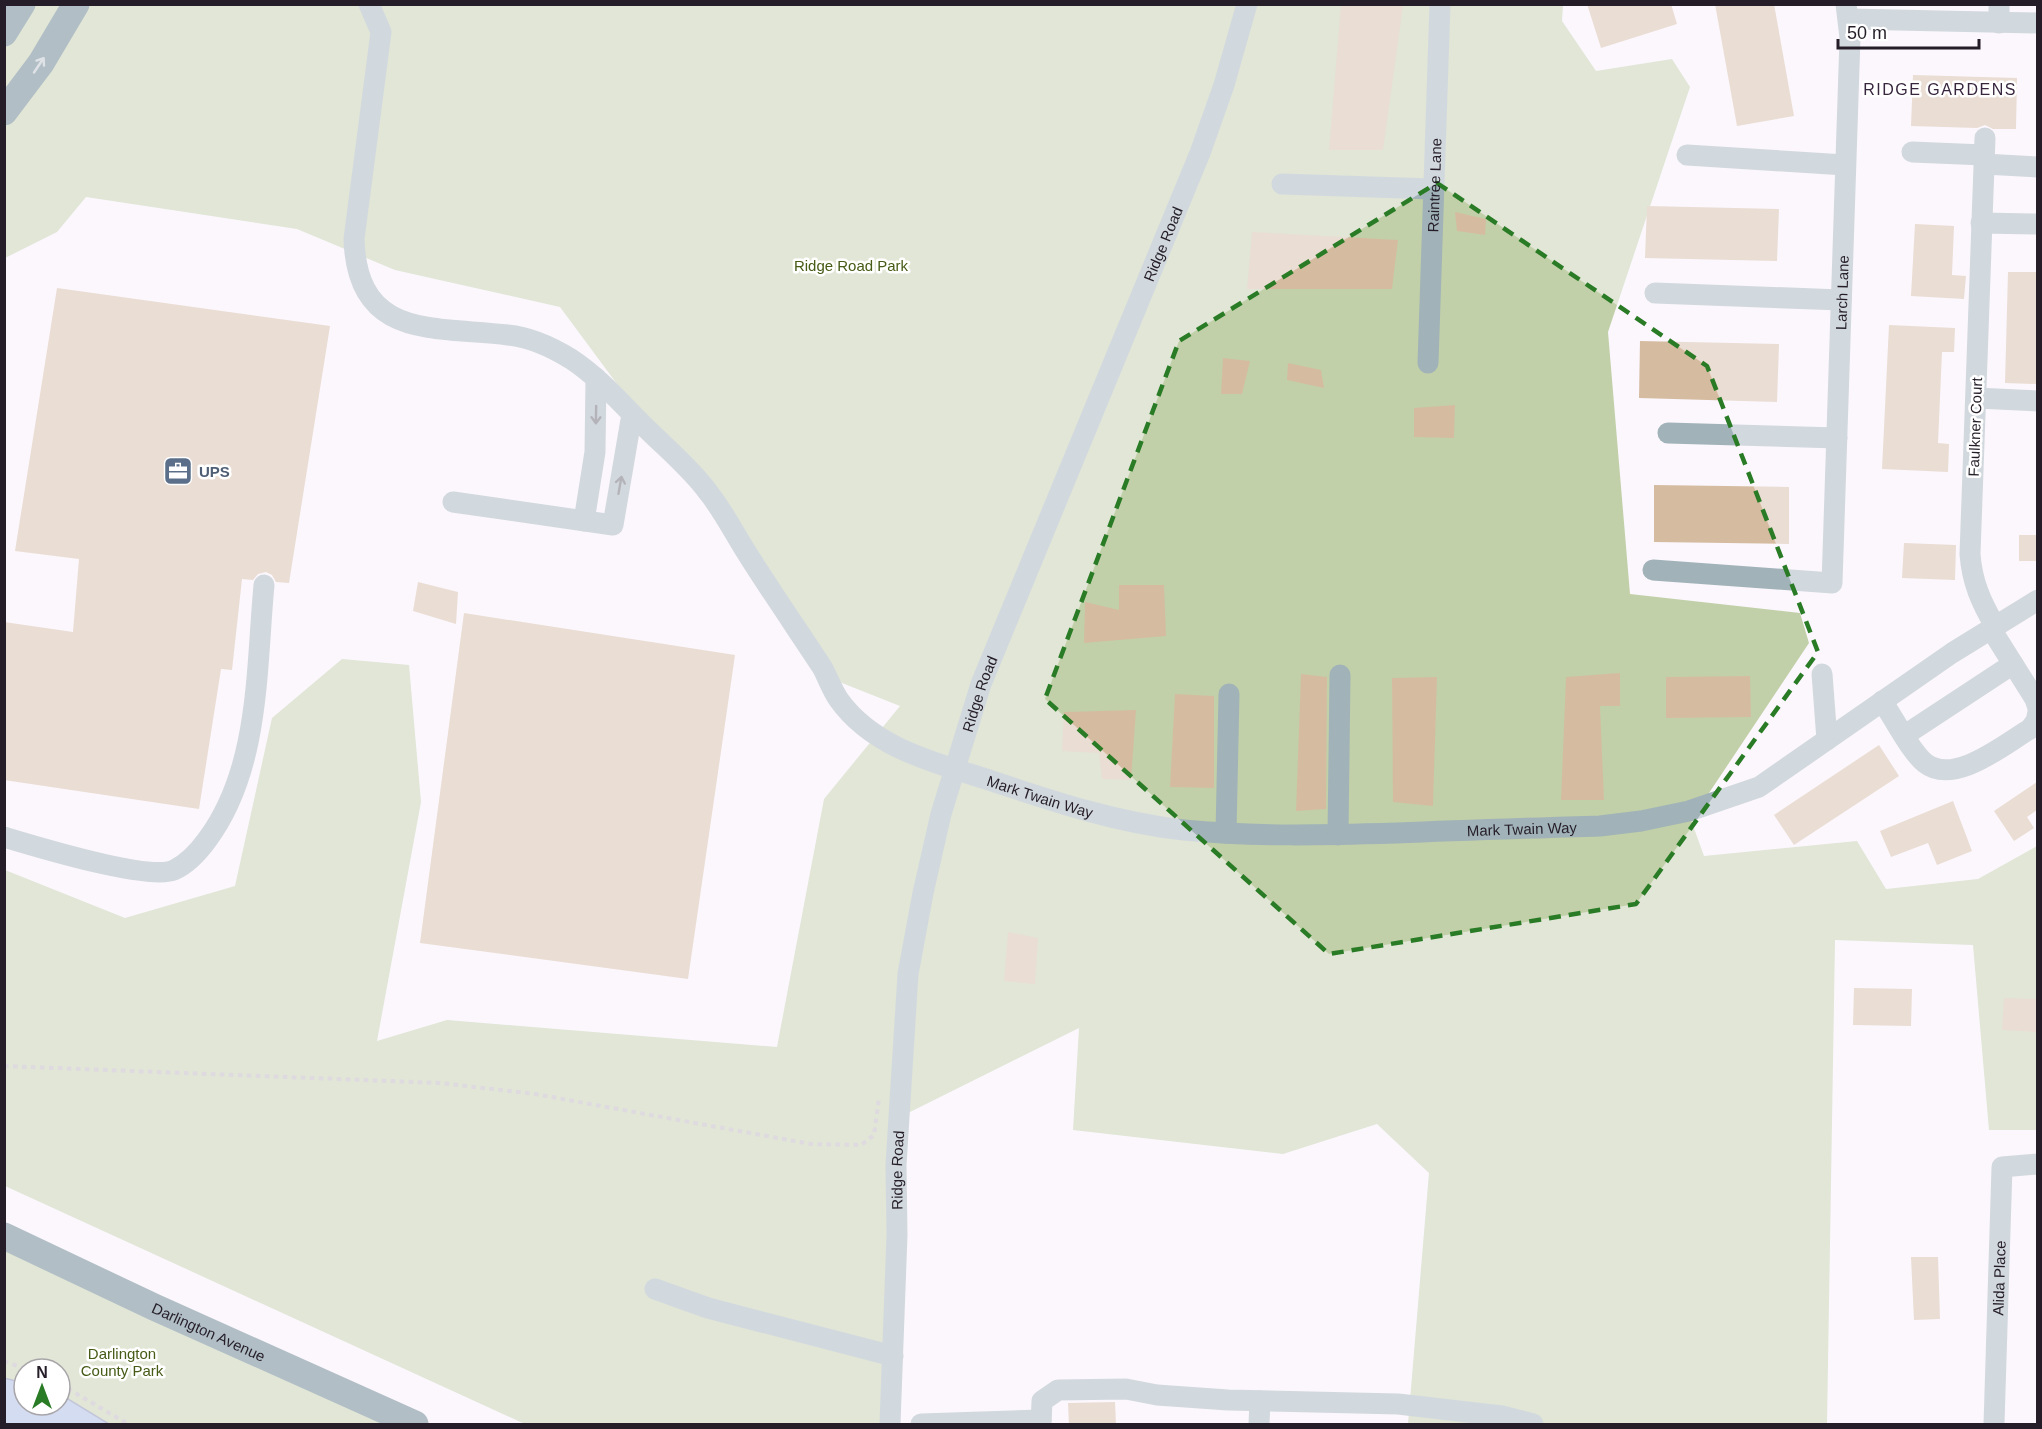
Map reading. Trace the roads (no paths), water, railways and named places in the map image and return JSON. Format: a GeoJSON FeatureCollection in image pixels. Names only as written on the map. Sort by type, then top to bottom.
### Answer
{"type":"FeatureCollection","features":[{"type":"Feature","properties":{"kind":"main road"},"geometry":{"type":"LineString","coordinates":[[4,33],[22,4]]}},
{"type":"Feature","properties":{"kind":"main road"},"geometry":{"type":"LineString","coordinates":[[4,112],[41,63],[76,4]]}},
{"type":"Feature","properties":{"kind":"main road","name":"Darlington Avenue"},"geometry":{"type":"LineString","coordinates":[[4,1236],[154,1307],[415,1425]]}},
{"type":"Feature","properties":{"kind":"street","name":"Mark Twain Way"},"geometry":{"type":"LineString","coordinates":[[369,4],[381,32],[354,239],[359,277],[369,295],[382,309],[400,321],[420,328],[511,335],[544,345],[570,359],[596,378],[708,491],[822,667],[838,698],[852,715],[892,746],[954,769],[1062,804],[1115,818],[1182,830],[1226,833],[1338,834],[1600,826],[1641,821],[1689,811],[1758,787],[1882,701],[2037,600]]}},
{"type":"Feature","properties":{"kind":"street","name":"Ridge Road"},"geometry":{"type":"LineString","coordinates":[[890,1425],[896,1165],[908,974],[923,893],[954,769],[981,684],[1200,153],[1224,85],[1247,4]]}},
{"type":"Feature","properties":{"kind":"street","name":"Raintree Lane"},"geometry":{"type":"LineString","coordinates":[[1428,363],[1432,189],[1440,4]]}},
{"type":"Feature","properties":{"kind":"street"},"geometry":{"type":"LineString","coordinates":[[1848,12],[1999,14],[2037,23]]}},
{"type":"Feature","properties":{"kind":"street","name":"Larch Lane"},"geometry":{"type":"LineString","coordinates":[[1653,570],[1832,583],[1848,12]]}},
{"type":"Feature","properties":{"kind":"street"},"geometry":{"type":"LineString","coordinates":[[1912,152],[1984,152],[2037,166]]}},
{"type":"Feature","properties":{"kind":"street","name":"Faulkner Court"},"geometry":{"type":"LineString","coordinates":[[1984,152],[1971,574],[1978,596],[1993,628],[2035,699],[2037,710]]}},
{"type":"Feature","properties":{"kind":"street"},"geometry":{"type":"LineString","coordinates":[[1687,155],[1845,165]]}},
{"type":"Feature","properties":{"kind":"street"},"geometry":{"type":"LineString","coordinates":[[1282,184],[1432,189]]}},
{"type":"Feature","properties":{"kind":"street"},"geometry":{"type":"LineString","coordinates":[[1981,223],[2037,224]]}},
{"type":"Feature","properties":{"kind":"street"},"geometry":{"type":"LineString","coordinates":[[1655,293],[1841,300]]}},
{"type":"Feature","properties":{"kind":"street"},"geometry":{"type":"LineString","coordinates":[[584,521],[595,452],[596,378]]}},
{"type":"Feature","properties":{"kind":"street"},"geometry":{"type":"LineString","coordinates":[[1976,398],[2037,401]]}},
{"type":"Feature","properties":{"kind":"street"},"geometry":{"type":"LineString","coordinates":[[453,502],[613,525],[632,414]]}},
{"type":"Feature","properties":{"kind":"street"},"geometry":{"type":"LineString","coordinates":[[1668,432],[1837,438]]}},
{"type":"Feature","properties":{"kind":"street"},"geometry":{"type":"LineString","coordinates":[[4,837],[139,871],[172,871],[197,853],[223,818],[240,782],[251,721],[264,585]]}},
{"type":"Feature","properties":{"kind":"street"},"geometry":{"type":"LineString","coordinates":[[1905,735],[2013,664]]}},
{"type":"Feature","properties":{"kind":"street"},"geometry":{"type":"LineString","coordinates":[[1822,674],[1827,740]]}},
{"type":"Feature","properties":{"kind":"street"},"geometry":{"type":"LineString","coordinates":[[1338,834],[1340,675]]}},
{"type":"Feature","properties":{"kind":"street"},"geometry":{"type":"LineString","coordinates":[[1226,833],[1229,694]]}},
{"type":"Feature","properties":{"kind":"street"},"geometry":{"type":"LineString","coordinates":[[1882,701],[1923,762],[1936,770],[1949,772],[1962,769],[2030,729],[2036,721],[2037,710]]}},
{"type":"Feature","properties":{"kind":"street","name":"Alida Place"},"geometry":{"type":"LineString","coordinates":[[1994,1425],[2002,1167],[2037,1164]]}},
{"type":"Feature","properties":{"kind":"street"},"geometry":{"type":"LineString","coordinates":[[656,1289],[719,1311],[893,1356]]}},
{"type":"Feature","properties":{"kind":"street"},"geometry":{"type":"LineString","coordinates":[[921,1425],[1041,1422],[1042,1401],[1058,1390],[1126,1389],[1157,1395],[1260,1401],[1398,1404],[1502,1416],[1533,1425]]}},
{"type":"Feature","properties":{"kind":"street"},"geometry":{"type":"LineString","coordinates":[[1259,1425],[1260,1401]]}},
{"type":"Feature","properties":{"kind":"water"},"geometry":{"type":"Polygon","coordinates":[[[4,1378],[12,1380],[12,1417],[72,1417],[72,1401],[109,1424],[5,1424],[4,1378]]]}},
{"type":"Feature","properties":{"kind":"place","name":"UPS"},"geometry":{"type":"Point","coordinates":[178,471]}},
{"type":"Feature","properties":{"kind":"district","name":"RIDGE GARDENS"},"geometry":{"type":"Point","coordinates":[1940,89]}},
{"type":"Feature","properties":{"kind":"park label","name":"Ridge Road Park"},"geometry":{"type":"Point","coordinates":[851,265]}},
{"type":"Feature","properties":{"kind":"park label","name":"Darlington County Park"},"geometry":{"type":"Point","coordinates":[122,1362]}}]}
